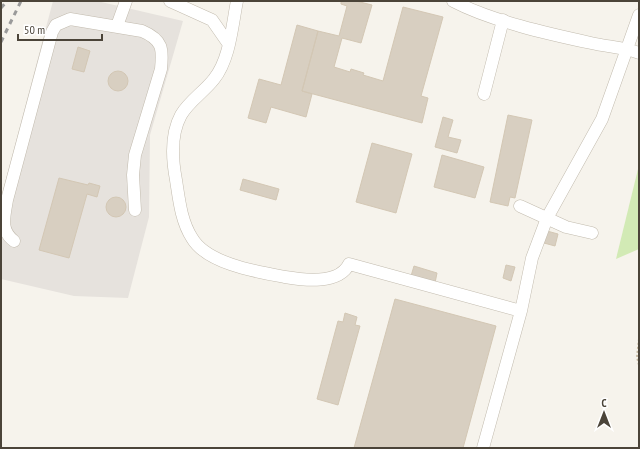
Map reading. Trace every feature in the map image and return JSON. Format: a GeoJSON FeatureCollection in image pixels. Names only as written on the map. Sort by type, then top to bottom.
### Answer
{"type":"FeatureCollection","features":[{"type":"Feature","properties":{"kind":"street"},"geometry":{"type":"LineString","coordinates":[[117,26],[126,1]]}},
{"type":"Feature","properties":{"kind":"street"},"geometry":{"type":"LineString","coordinates":[[170,1],[212,20],[228,43]]}},
{"type":"Feature","properties":{"kind":"street"},"geometry":{"type":"LineString","coordinates":[[237,1],[221,68],[214,79],[182,114],[173,144],[172,160],[183,218],[192,239],[204,251],[221,261],[264,273],[300,280],[317,280],[336,276],[346,271],[349,264],[521,311]]}},
{"type":"Feature","properties":{"kind":"street"},"geometry":{"type":"LineString","coordinates":[[452,1],[502,20],[592,44],[626,48],[639,53]]}},
{"type":"Feature","properties":{"kind":"street"},"geometry":{"type":"LineString","coordinates":[[483,448],[521,311],[532,258],[547,218],[602,119],[639,15]]}},
{"type":"Feature","properties":{"kind":"street"},"geometry":{"type":"LineString","coordinates":[[14,240],[6,235],[3,227],[6,200],[52,32],[56,25],[70,19],[142,31],[153,36],[160,44],[162,55],[161,69],[135,155],[133,175],[134,210]]}},
{"type":"Feature","properties":{"kind":"street"},"geometry":{"type":"LineString","coordinates":[[484,94],[502,20]]}},
{"type":"Feature","properties":{"kind":"street"},"geometry":{"type":"LineString","coordinates":[[520,206],[566,227],[592,233]]}},
{"type":"Feature","properties":{"kind":"path"},"geometry":{"type":"LineString","coordinates":[[639,339],[637,357],[639,365]]}},
{"type":"Feature","properties":{"kind":"shaded area"},"geometry":{"type":"Polygon","coordinates":[[[53,1],[97,1],[183,21],[150,135],[149,217],[128,298],[74,296],[1,279],[1,198],[53,1]]]}},
{"type":"Feature","properties":{"kind":"green space"},"geometry":{"type":"Polygon","coordinates":[[[639,165],[639,249],[616,259],[639,165]]]}},
{"type":"Feature","properties":{"kind":"building"},"geometry":{"type":"Polygon","coordinates":[[[341,1],[356,1],[372,5],[361,43],[342,38],[334,67],[350,72],[351,69],[364,73],[363,75],[383,81],[403,7],[443,17],[421,96],[428,98],[422,123],[302,91],[318,31],[339,36],[347,6],[341,4],[341,1]]]}},
{"type":"Feature","properties":{"kind":"building"},"geometry":{"type":"Polygon","coordinates":[[[297,25],[318,31],[302,91],[312,94],[306,117],[271,107],[266,123],[248,118],[259,79],[281,85],[297,25]]]}},
{"type":"Feature","properties":{"kind":"building"},"geometry":{"type":"Polygon","coordinates":[[[78,47],[90,51],[84,72],[72,69],[78,47]]]}},
{"type":"Feature","properties":{"kind":"building"},"geometry":{"type":"Polygon","coordinates":[[[118,71],[125,74],[128,81],[125,88],[118,91],[111,88],[108,81],[111,74],[118,71]]]}},
{"type":"Feature","properties":{"kind":"building"},"geometry":{"type":"Polygon","coordinates":[[[508,115],[532,120],[515,198],[510,197],[508,206],[490,202],[508,115]]]}},
{"type":"Feature","properties":{"kind":"building"},"geometry":{"type":"Polygon","coordinates":[[[443,117],[453,120],[448,137],[461,140],[457,153],[435,147],[443,117]]]}},
{"type":"Feature","properties":{"kind":"building"},"geometry":{"type":"Polygon","coordinates":[[[372,143],[412,154],[396,213],[356,202],[372,143]]]}},
{"type":"Feature","properties":{"kind":"building"},"geometry":{"type":"Polygon","coordinates":[[[442,155],[484,167],[475,198],[434,187],[442,155]]]}},
{"type":"Feature","properties":{"kind":"building"},"geometry":{"type":"Polygon","coordinates":[[[59,178],[88,185],[89,183],[100,186],[97,197],[87,194],[69,258],[39,250],[59,178]]]}},
{"type":"Feature","properties":{"kind":"building"},"geometry":{"type":"Polygon","coordinates":[[[243,179],[279,189],[276,200],[240,190],[243,179]]]}},
{"type":"Feature","properties":{"kind":"building"},"geometry":{"type":"Polygon","coordinates":[[[116,197],[123,200],[126,207],[123,214],[116,217],[109,214],[106,207],[109,200],[116,197]]]}},
{"type":"Feature","properties":{"kind":"building"},"geometry":{"type":"Polygon","coordinates":[[[547,231],[558,234],[555,246],[544,243],[547,231]]]}},
{"type":"Feature","properties":{"kind":"building"},"geometry":{"type":"Polygon","coordinates":[[[506,265],[515,267],[511,281],[503,278],[506,265]]]}},
{"type":"Feature","properties":{"kind":"building"},"geometry":{"type":"Polygon","coordinates":[[[414,266],[437,273],[435,283],[411,276],[414,266]]]}},
{"type":"Feature","properties":{"kind":"building"},"geometry":{"type":"Polygon","coordinates":[[[395,299],[496,326],[463,448],[354,448],[395,299]]]}},
{"type":"Feature","properties":{"kind":"building"},"geometry":{"type":"Polygon","coordinates":[[[345,313],[357,317],[355,325],[360,326],[338,405],[317,399],[338,321],[343,322],[345,313]]]}},
{"type":"Feature","properties":{"kind":"railway"},"geometry":{"type":"LineString","coordinates":[[1,8],[7,1]]}},
{"type":"Feature","properties":{"kind":"railway"},"geometry":{"type":"LineString","coordinates":[[1,42],[21,1]]}}]}
